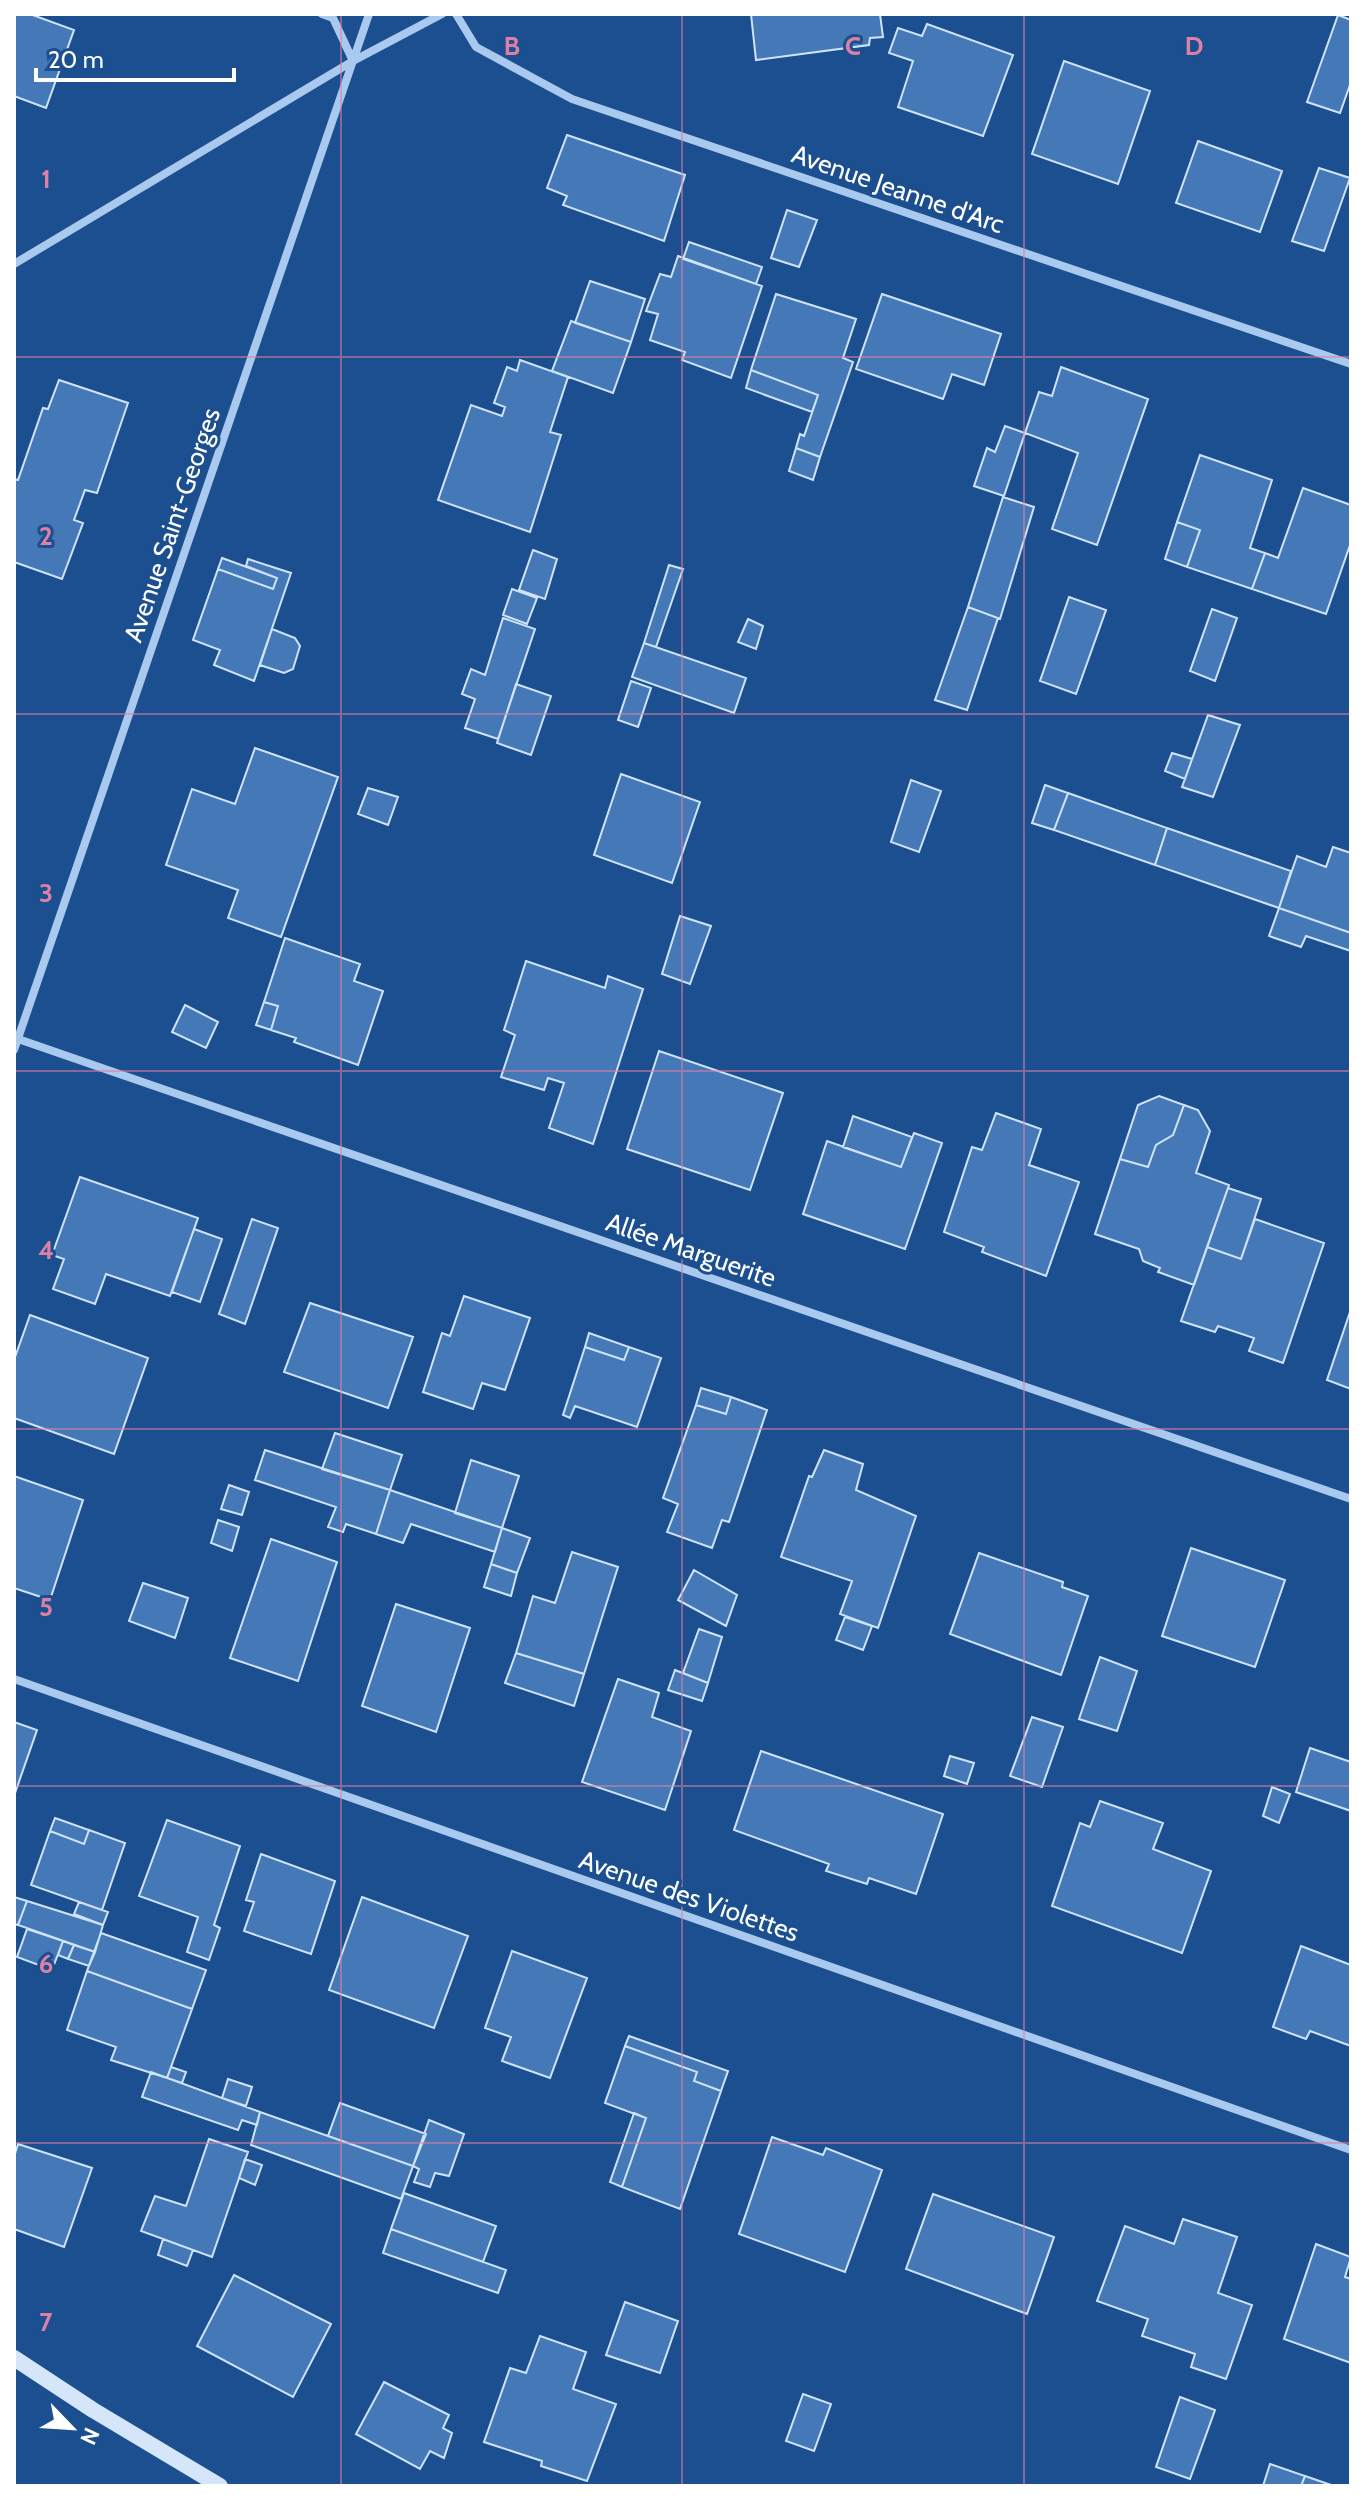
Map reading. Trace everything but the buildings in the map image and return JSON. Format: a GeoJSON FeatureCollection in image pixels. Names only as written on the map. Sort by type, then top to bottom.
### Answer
{"type":"FeatureCollection","features":[{"type":"Feature","properties":{"kind":"street"},"geometry":{"type":"LineString","coordinates":[[322,14],[333,18],[353,61]]}},
{"type":"Feature","properties":{"kind":"street","name":"Avenue Saint-Georges"},"geometry":{"type":"LineString","coordinates":[[14,1050],[369,14]]}},
{"type":"Feature","properties":{"kind":"street"},"geometry":{"type":"LineString","coordinates":[[14,264],[353,61],[442,14]]}},
{"type":"Feature","properties":{"kind":"street","name":"Avenue Jeanne d'Arc"},"geometry":{"type":"LineString","coordinates":[[456,14],[476,47],[572,99],[1351,364]]}},
{"type":"Feature","properties":{"kind":"street","name":"Allée Marguerite"},"geometry":{"type":"LineString","coordinates":[[18,1039],[1351,1499]]}},
{"type":"Feature","properties":{"kind":"street","name":"Avenue des Violettes"},"geometry":{"type":"LineString","coordinates":[[14,1679],[1351,2150]]}},
{"type":"Feature","properties":{"kind":"street"},"geometry":{"type":"LineString","coordinates":[[14,2358],[93,2410],[220,2486]]}}]}
